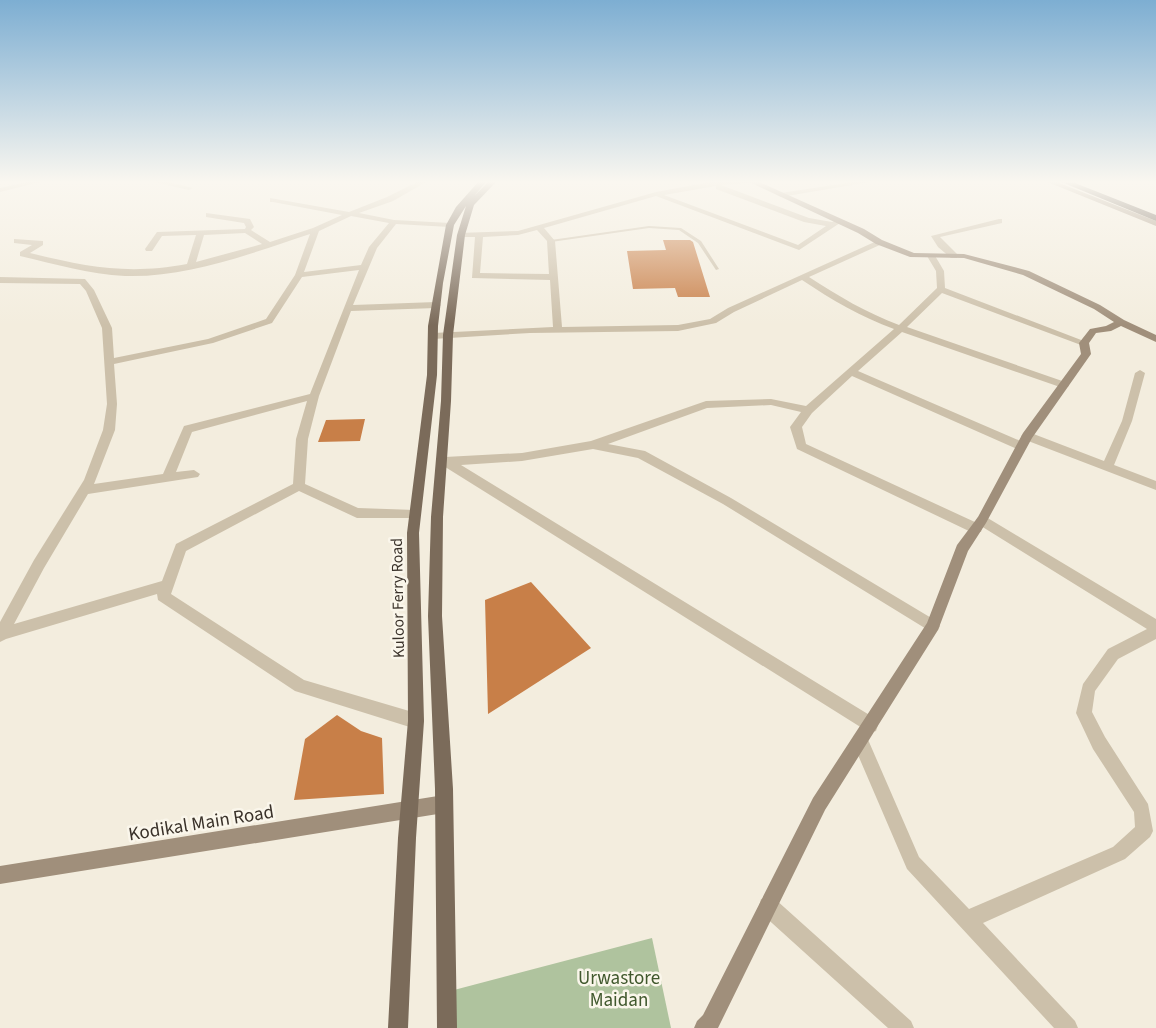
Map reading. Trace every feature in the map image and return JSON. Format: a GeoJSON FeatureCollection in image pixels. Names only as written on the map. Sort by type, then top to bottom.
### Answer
{"type":"FeatureCollection","features":[{"type":"Feature","properties":{"kind":"main road","name":"Kuloor Ferry Road"},"geometry":{"type":"LineString","coordinates":[[398,1028],[409,810],[416,721],[415,515],[432,375],[436,305],[449,229]]}},
{"type":"Feature","properties":{"kind":"main road"},"geometry":{"type":"LineString","coordinates":[[448,1028],[444,804],[435,616],[437,517],[444,461],[448,335],[463,229]]}},
{"type":"Feature","properties":{"kind":"street"},"geometry":{"type":"LineString","coordinates":[[299,486],[302,439],[314,396],[364,267],[373,247],[388,229]]}},
{"type":"Feature","properties":{"kind":"street"},"geometry":{"type":"LineString","coordinates":[[461,235],[518,233],[536,229]]}},
{"type":"Feature","properties":{"kind":"street"},"geometry":{"type":"LineString","coordinates":[[541,229],[551,241],[558,330]]}},
{"type":"Feature","properties":{"kind":"street"},"geometry":{"type":"LineString","coordinates":[[749,229],[799,248],[827,229]]}},
{"type":"Feature","properties":{"kind":"street"},"geometry":{"type":"LineString","coordinates":[[857,229],[879,242],[913,255],[954,256],[994,263],[1026,273],[1097,307],[1120,322],[1156,339]]}},
{"type":"Feature","properties":{"kind":"street"},"geometry":{"type":"LineString","coordinates":[[954,256],[941,245],[935,236],[965,229]]}},
{"type":"Feature","properties":{"kind":"street"},"geometry":{"type":"LineString","coordinates":[[17,241],[40,243],[23,254],[90,269],[138,273],[190,265],[269,245],[316,230]]}},
{"type":"Feature","properties":{"kind":"street"},"geometry":{"type":"LineString","coordinates":[[110,362],[210,341],[269,321],[299,276],[316,230]]}},
{"type":"Feature","properties":{"kind":"street"},"geometry":{"type":"LineString","coordinates":[[149,248],[160,234],[201,232],[247,231],[269,245]]}},
{"type":"Feature","properties":{"kind":"street"},"geometry":{"type":"LineString","coordinates":[[190,265],[201,232]]}},
{"type":"Feature","properties":{"kind":"street"},"geometry":{"type":"LineString","coordinates":[[479,234],[475,276],[555,276]]}},
{"type":"Feature","properties":{"kind":"street"},"geometry":{"type":"LineString","coordinates":[[433,336],[558,330],[678,328],[713,321],[731,310],[879,242]]}},
{"type":"Feature","properties":{"kind":"street"},"geometry":{"type":"LineString","coordinates":[[932,256],[940,271],[941,289],[808,410],[796,427],[801,446],[979,524],[1071,573],[1156,627]]}},
{"type":"Feature","properties":{"kind":"street"},"geometry":{"type":"LineString","coordinates":[[299,276],[364,267]]}},
{"type":"Feature","properties":{"kind":"street"},"geometry":{"type":"LineString","coordinates":[[803,277],[840,301],[880,321],[1064,385]]}},
{"type":"Feature","properties":{"kind":"street"},"geometry":{"type":"LineString","coordinates":[[0,280],[82,281],[90,290],[107,328],[112,404],[108,430],[90,481],[38,564],[1,635]]}},
{"type":"Feature","properties":{"kind":"street"},"geometry":{"type":"LineString","coordinates":[[941,289],[1084,343]]}},
{"type":"Feature","properties":{"kind":"street"},"geometry":{"type":"LineString","coordinates":[[347,308],[436,305]]}},
{"type":"Feature","properties":{"kind":"street"},"geometry":{"type":"LineString","coordinates":[[704,1028],[710,1022],[819,804],[933,626],[962,549],[979,524],[1024,441],[1086,354],[1084,343],[1093,331],[1108,329],[1120,322]]}},
{"type":"Feature","properties":{"kind":"street"},"geometry":{"type":"LineString","coordinates":[[851,372],[1024,441],[1108,467],[1156,486]]}},
{"type":"Feature","properties":{"kind":"street"},"geometry":{"type":"LineString","coordinates":[[1108,467],[1127,421],[1140,373]]}},
{"type":"Feature","properties":{"kind":"street"},"geometry":{"type":"LineString","coordinates":[[168,477],[188,429],[314,396]]}},
{"type":"Feature","properties":{"kind":"street"},"geometry":{"type":"LineString","coordinates":[[444,461],[522,457],[593,445],[706,405],[771,402],[808,410]]}},
{"type":"Feature","properties":{"kind":"street"},"geometry":{"type":"LineString","coordinates":[[593,445],[641,454],[727,501],[933,626]]}},
{"type":"Feature","properties":{"kind":"street"},"geometry":{"type":"LineString","coordinates":[[444,461],[865,733],[913,863],[1068,1028]]}},
{"type":"Feature","properties":{"kind":"street"},"geometry":{"type":"LineString","coordinates":[[84,490],[194,474]]}},
{"type":"Feature","properties":{"kind":"street"},"geometry":{"type":"LineString","coordinates":[[299,486],[356,513],[415,515]]}},
{"type":"Feature","properties":{"kind":"street"},"geometry":{"type":"LineString","coordinates":[[299,486],[182,548],[163,596],[300,686],[416,721]]}},
{"type":"Feature","properties":{"kind":"street"},"geometry":{"type":"LineString","coordinates":[[1,635],[167,585]]}},
{"type":"Feature","properties":{"kind":"street"},"geometry":{"type":"LineString","coordinates":[[967,920],[1119,853],[1144,831],[1142,810],[1099,743],[1084,713],[1088,689],[1113,654],[1156,632]]}},
{"type":"Feature","properties":{"kind":"street","name":"Kodikal Main Road"},"geometry":{"type":"LineString","coordinates":[[0,875],[444,804]]}},
{"type":"Feature","properties":{"kind":"street"},"geometry":{"type":"LineString","coordinates":[[768,906],[904,1028]]}},
{"type":"Feature","properties":{"kind":"lane"},"geometry":{"type":"LineString","coordinates":[[551,241],[635,229]]}},
{"type":"Feature","properties":{"kind":"lane"},"geometry":{"type":"LineString","coordinates":[[675,229],[700,242],[717,270]]}},
{"type":"Feature","properties":{"kind":"green space","name":"Urwastore Maidan"},"geometry":{"type":"Polygon","coordinates":[[[652,938],[671,1028],[456,1028],[454,990],[652,938]]]}},
{"type":"Feature","properties":{"kind":"building"},"geometry":{"type":"Polygon","coordinates":[[[663,240],[690,240],[693,242],[710,297],[678,297],[675,288],[633,289],[627,251],[666,250],[663,240]]]}},
{"type":"Feature","properties":{"kind":"building"},"geometry":{"type":"Polygon","coordinates":[[[365,419],[360,441],[318,442],[326,420],[365,419]]]}},
{"type":"Feature","properties":{"kind":"building"},"geometry":{"type":"Polygon","coordinates":[[[531,582],[591,648],[488,714],[485,600],[531,582]]]}},
{"type":"Feature","properties":{"kind":"building"},"geometry":{"type":"Polygon","coordinates":[[[337,715],[361,731],[382,738],[384,794],[294,800],[305,739],[337,715]]]}}]}
